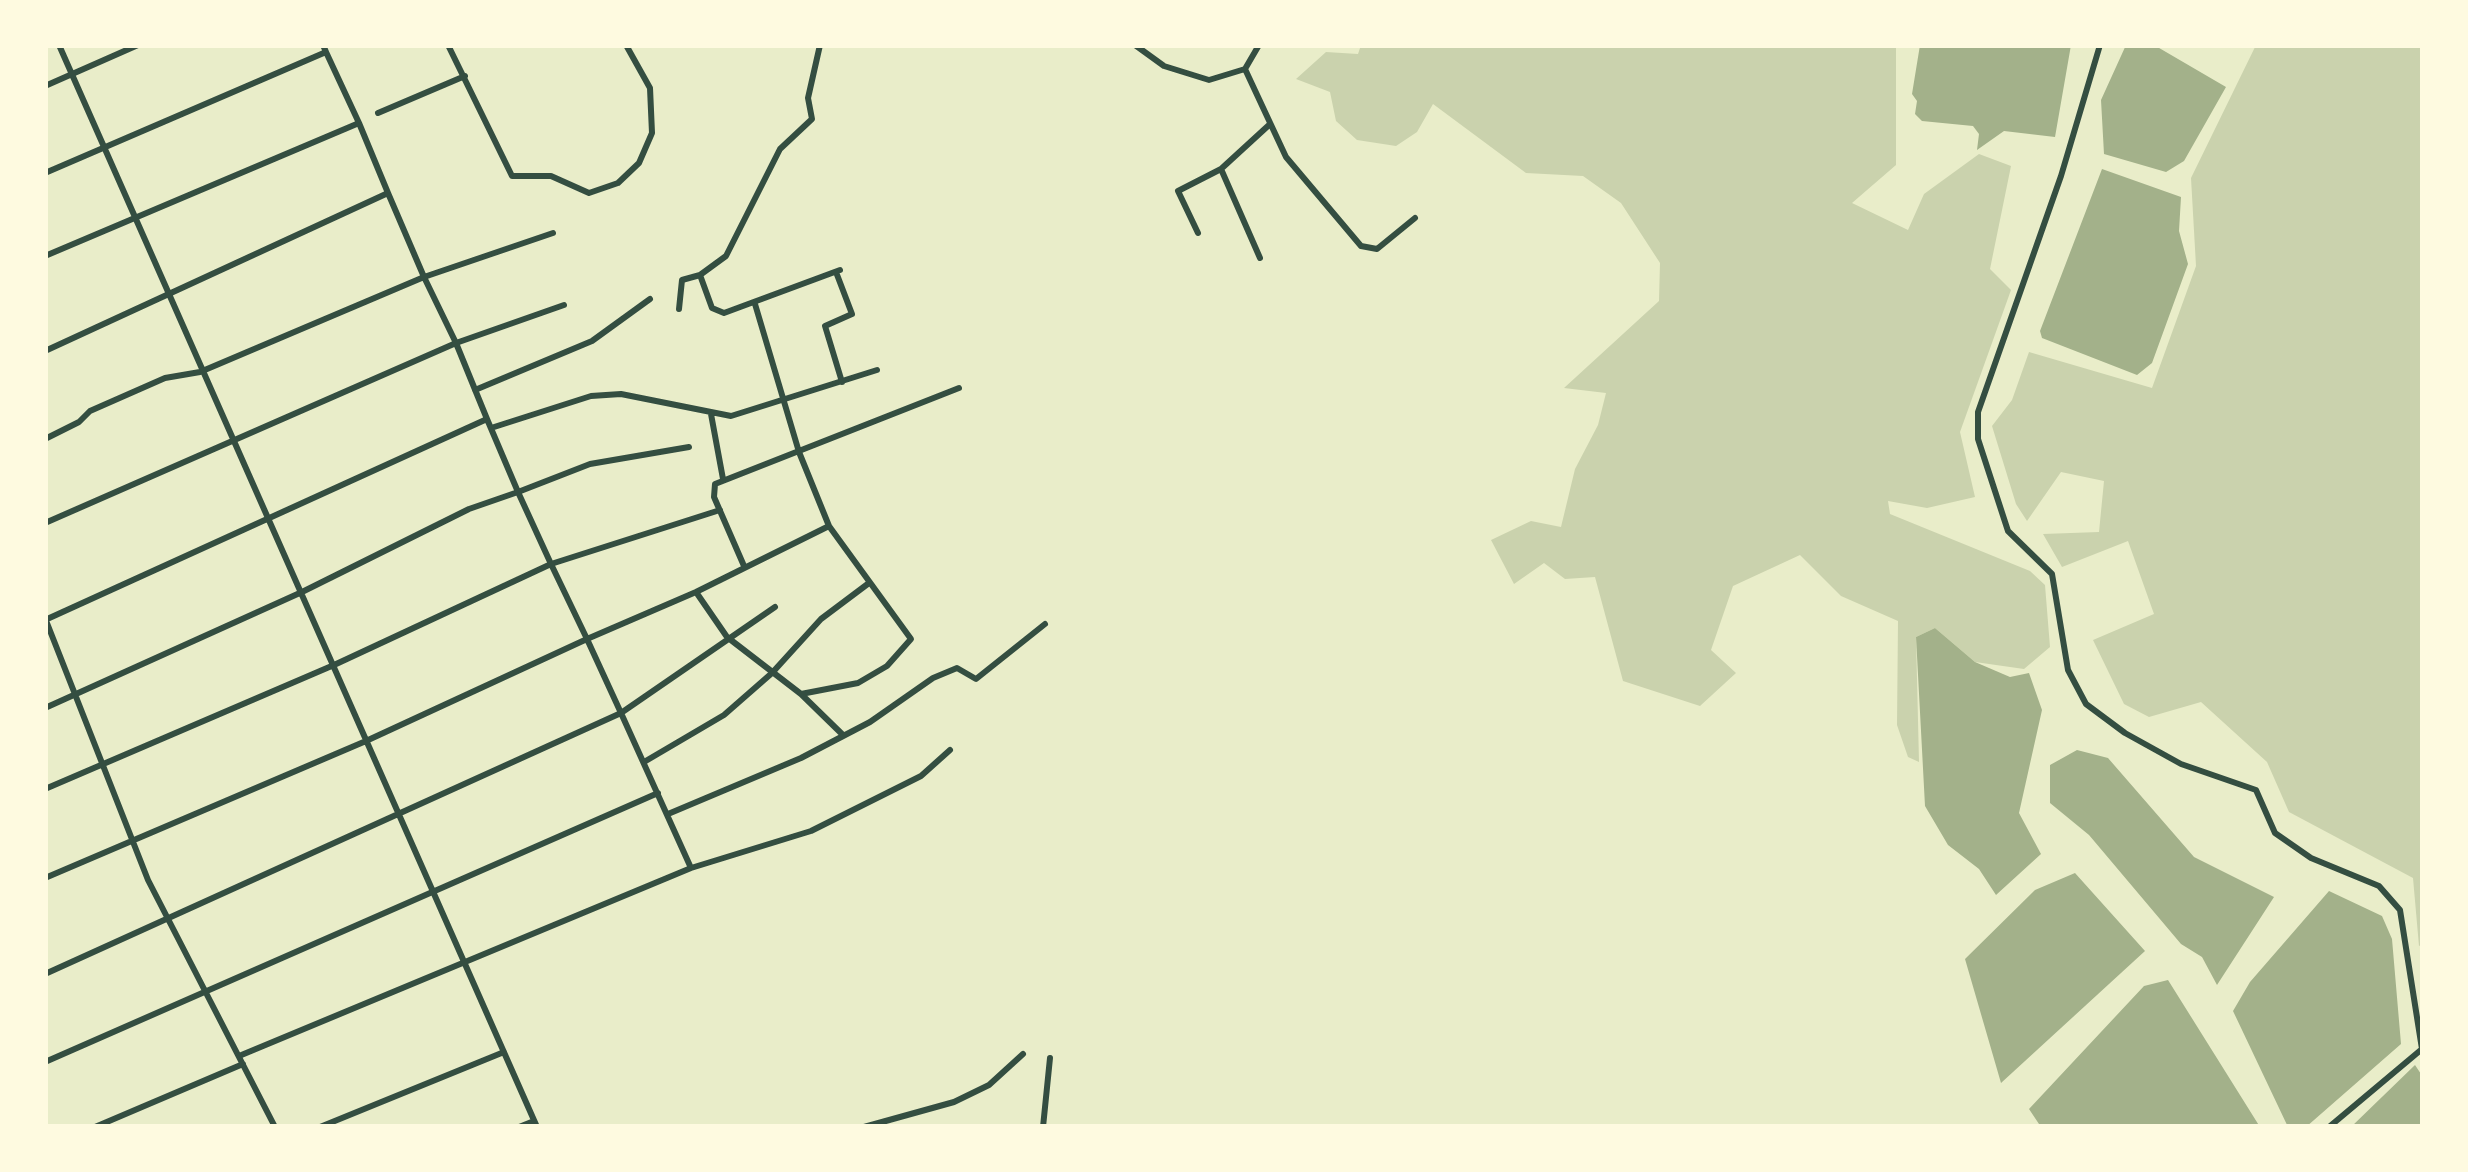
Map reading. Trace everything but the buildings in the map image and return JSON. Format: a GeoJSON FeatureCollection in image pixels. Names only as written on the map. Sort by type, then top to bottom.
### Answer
{"type":"FeatureCollection","features":[{"type":"Feature","properties":{"kind":"street"},"geometry":{"type":"LineString","coordinates":[[59,45],[535,1124],[519,1127]]}},
{"type":"Feature","properties":{"kind":"street"},"geometry":{"type":"LineString","coordinates":[[45,86],[138,45]]}},
{"type":"Feature","properties":{"kind":"street"},"geometry":{"type":"LineString","coordinates":[[448,45],[512,176],[551,176],[589,193],[618,183],[639,163],[652,132],[650,88],[626,45]]}},
{"type":"Feature","properties":{"kind":"street"},"geometry":{"type":"LineString","coordinates":[[680,308],[682,280],[700,275],[726,256],[780,149],[812,119],[808,98],[820,45]]}},
{"type":"Feature","properties":{"kind":"street"},"geometry":{"type":"LineString","coordinates":[[1135,45],[1146,58],[1187,76],[1209,80],[1245,70],[1259,45]]}},
{"type":"Feature","properties":{"kind":"street"},"geometry":{"type":"LineString","coordinates":[[2100,45],[2061,176],[1978,412],[1978,439],[2008,531],[2052,574],[2068,670],[2086,704],[2125,733],[2180,764],[2256,790],[2275,833],[2311,858],[2379,886],[2400,910],[2422,1048],[2330,1127]]}},
{"type":"Feature","properties":{"kind":"street"},"geometry":{"type":"LineString","coordinates":[[45,174],[325,48],[518,492],[692,868]]}},
{"type":"Feature","properties":{"kind":"street"},"geometry":{"type":"LineString","coordinates":[[1245,70],[1266,109],[1269,125],[1304,182],[1367,251],[1377,249],[1415,218]]}},
{"type":"Feature","properties":{"kind":"street"},"geometry":{"type":"LineString","coordinates":[[378,114],[465,76]]}},
{"type":"Feature","properties":{"kind":"street"},"geometry":{"type":"LineString","coordinates":[[45,256],[136,214],[360,123]]}},
{"type":"Feature","properties":{"kind":"street"},"geometry":{"type":"LineString","coordinates":[[1198,233],[1178,192],[1221,169],[1269,125]]}},
{"type":"Feature","properties":{"kind":"street"},"geometry":{"type":"LineString","coordinates":[[1221,169],[1260,258]]}},
{"type":"Feature","properties":{"kind":"street"},"geometry":{"type":"LineString","coordinates":[[45,350],[388,193]]}},
{"type":"Feature","properties":{"kind":"street"},"geometry":{"type":"LineString","coordinates":[[45,440],[90,411],[165,378],[200,372],[424,277],[553,233]]}},
{"type":"Feature","properties":{"kind":"street"},"geometry":{"type":"LineString","coordinates":[[700,275],[717,313],[755,304],[838,271],[852,314],[825,326],[842,382]]}},
{"type":"Feature","properties":{"kind":"street"},"geometry":{"type":"LineString","coordinates":[[475,390],[592,341],[650,299]]}},
{"type":"Feature","properties":{"kind":"street"},"geometry":{"type":"LineString","coordinates":[[755,304],[799,452],[829,526],[904,624],[909,646],[858,682],[801,694]]}},
{"type":"Feature","properties":{"kind":"street"},"geometry":{"type":"LineString","coordinates":[[45,524],[234,437],[456,343],[564,306]]}},
{"type":"Feature","properties":{"kind":"street"},"geometry":{"type":"LineString","coordinates":[[491,428],[592,396],[621,394],[731,416],[784,403],[877,370]]}},
{"type":"Feature","properties":{"kind":"street"},"geometry":{"type":"LineString","coordinates":[[744,566],[712,491],[723,479],[960,388]]}},
{"type":"Feature","properties":{"kind":"street"},"geometry":{"type":"LineString","coordinates":[[711,414],[723,479]]}},
{"type":"Feature","properties":{"kind":"street"},"geometry":{"type":"LineString","coordinates":[[276,1127],[166,920],[100,766],[45,618],[487,419]]}},
{"type":"Feature","properties":{"kind":"street"},"geometry":{"type":"LineString","coordinates":[[45,708],[302,592],[469,509],[590,464],[689,447]]}},
{"type":"Feature","properties":{"kind":"street"},"geometry":{"type":"LineString","coordinates":[[45,789],[334,665],[551,564],[720,510]]}},
{"type":"Feature","properties":{"kind":"street"},"geometry":{"type":"LineString","coordinates":[[45,878],[696,592],[829,526]]}},
{"type":"Feature","properties":{"kind":"street"},"geometry":{"type":"LineString","coordinates":[[644,762],[724,715],[772,673],[821,618],[869,583]]}},
{"type":"Feature","properties":{"kind":"street"},"geometry":{"type":"LineString","coordinates":[[696,592],[726,637],[801,694],[844,735]]}},
{"type":"Feature","properties":{"kind":"street"},"geometry":{"type":"LineString","coordinates":[[45,974],[620,713],[775,607]]}},
{"type":"Feature","properties":{"kind":"street"},"geometry":{"type":"LineString","coordinates":[[668,814],[801,758],[956,668],[976,679],[1045,624]]}},
{"type":"Feature","properties":{"kind":"street"},"geometry":{"type":"LineString","coordinates":[[95,1127],[241,1060],[692,868],[811,831],[921,776],[950,750]]}},
{"type":"Feature","properties":{"kind":"street"},"geometry":{"type":"LineString","coordinates":[[45,1062],[207,994],[658,792]]}},
{"type":"Feature","properties":{"kind":"street"},"geometry":{"type":"LineString","coordinates":[[320,1127],[504,1052]]}},
{"type":"Feature","properties":{"kind":"street"},"geometry":{"type":"LineString","coordinates":[[864,1127],[954,1102],[989,1085],[1023,1054]]}},
{"type":"Feature","properties":{"kind":"street"},"geometry":{"type":"LineString","coordinates":[[1043,1127],[1050,1058]]}},
{"type":"Feature","properties":{"kind":"shaded area"},"geometry":{"type":"Polygon","coordinates":[[[1361,45],[1896,45],[1896,165],[1852,203],[1908,230],[1924,194],[1979,154],[2011,166],[1990,269],[2011,290],[1960,432],[1975,497],[1927,508],[1888,501],[1890,514],[2030,571],[2045,585],[2050,647],[2024,669],[1975,662],[1935,628],[1916,637],[1919,762],[1908,757],[1897,725],[1898,621],[1841,596],[1800,555],[1733,586],[1711,650],[1736,673],[1700,706],[1623,681],[1595,577],[1565,579],[1544,563],[1514,584],[1491,540],[1531,521],[1561,527],[1575,469],[1598,425],[1606,393],[1564,388],[1659,301],[1660,263],[1621,203],[1583,176],[1526,173],[1433,104],[1417,132],[1396,146],[1357,140],[1336,121],[1330,92],[1296,79],[1326,52],[1358,54],[1361,45]]]}},
{"type":"Feature","properties":{"kind":"shaded area"},"geometry":{"type":"Polygon","coordinates":[[[1920,45],[2071,45],[2055,137],[2004,131],[1977,150],[1979,134],[1973,126],[1922,121],[1915,114],[1917,101],[1912,94],[1920,45]]]}},
{"type":"Feature","properties":{"kind":"shaded area"},"geometry":{"type":"Polygon","coordinates":[[[2126,45],[2154,45],[2226,87],[2184,161],[2166,172],[2104,154],[2101,100],[2126,45]]]}},
{"type":"Feature","properties":{"kind":"shaded area"},"geometry":{"type":"Polygon","coordinates":[[[2256,45],[2423,45],[2423,944],[2419,946],[2413,878],[2289,812],[2267,762],[2201,702],[2149,717],[2124,704],[2093,640],[2154,614],[2128,541],[2062,567],[2043,534],[2099,532],[2104,481],[2061,472],[2027,521],[2016,504],[1992,426],[2012,400],[2029,352],[2152,388],[2196,266],[2191,178],[2256,45]]]}},
{"type":"Feature","properties":{"kind":"shaded area"},"geometry":{"type":"Polygon","coordinates":[[[2102,169],[2181,197],[2179,231],[2188,264],[2152,363],[2137,375],[2042,338],[2040,331],[2102,169]]]}},
{"type":"Feature","properties":{"kind":"shaded area"},"geometry":{"type":"Polygon","coordinates":[[[1935,628],[1975,662],[2010,677],[2029,673],[2042,710],[2019,813],[2041,854],[1996,895],[1979,869],[1948,845],[1925,806],[1916,637],[1935,628]]]}},
{"type":"Feature","properties":{"kind":"shaded area"},"geometry":{"type":"Polygon","coordinates":[[[2077,750],[2108,758],[2194,857],[2274,897],[2217,985],[2202,957],[2181,944],[2089,835],[2050,803],[2050,765],[2077,750]]]}},
{"type":"Feature","properties":{"kind":"shaded area"},"geometry":{"type":"Polygon","coordinates":[[[2075,873],[2145,951],[2001,1083],[1965,959],[2035,890],[2075,873]]]}},
{"type":"Feature","properties":{"kind":"shaded area"},"geometry":{"type":"Polygon","coordinates":[[[2329,891],[2382,916],[2392,939],[2401,1044],[2306,1127],[2288,1127],[2233,1011],[2250,982],[2329,891]]]}},
{"type":"Feature","properties":{"kind":"shaded area"},"geometry":{"type":"Polygon","coordinates":[[[2168,980],[2260,1127],[2041,1127],[2029,1109],[2144,986],[2168,980]]]}},
{"type":"Feature","properties":{"kind":"shaded area"},"geometry":{"type":"Polygon","coordinates":[[[2415,1065],[2423,1077],[2423,1127],[2351,1127],[2415,1065]]]}}]}
